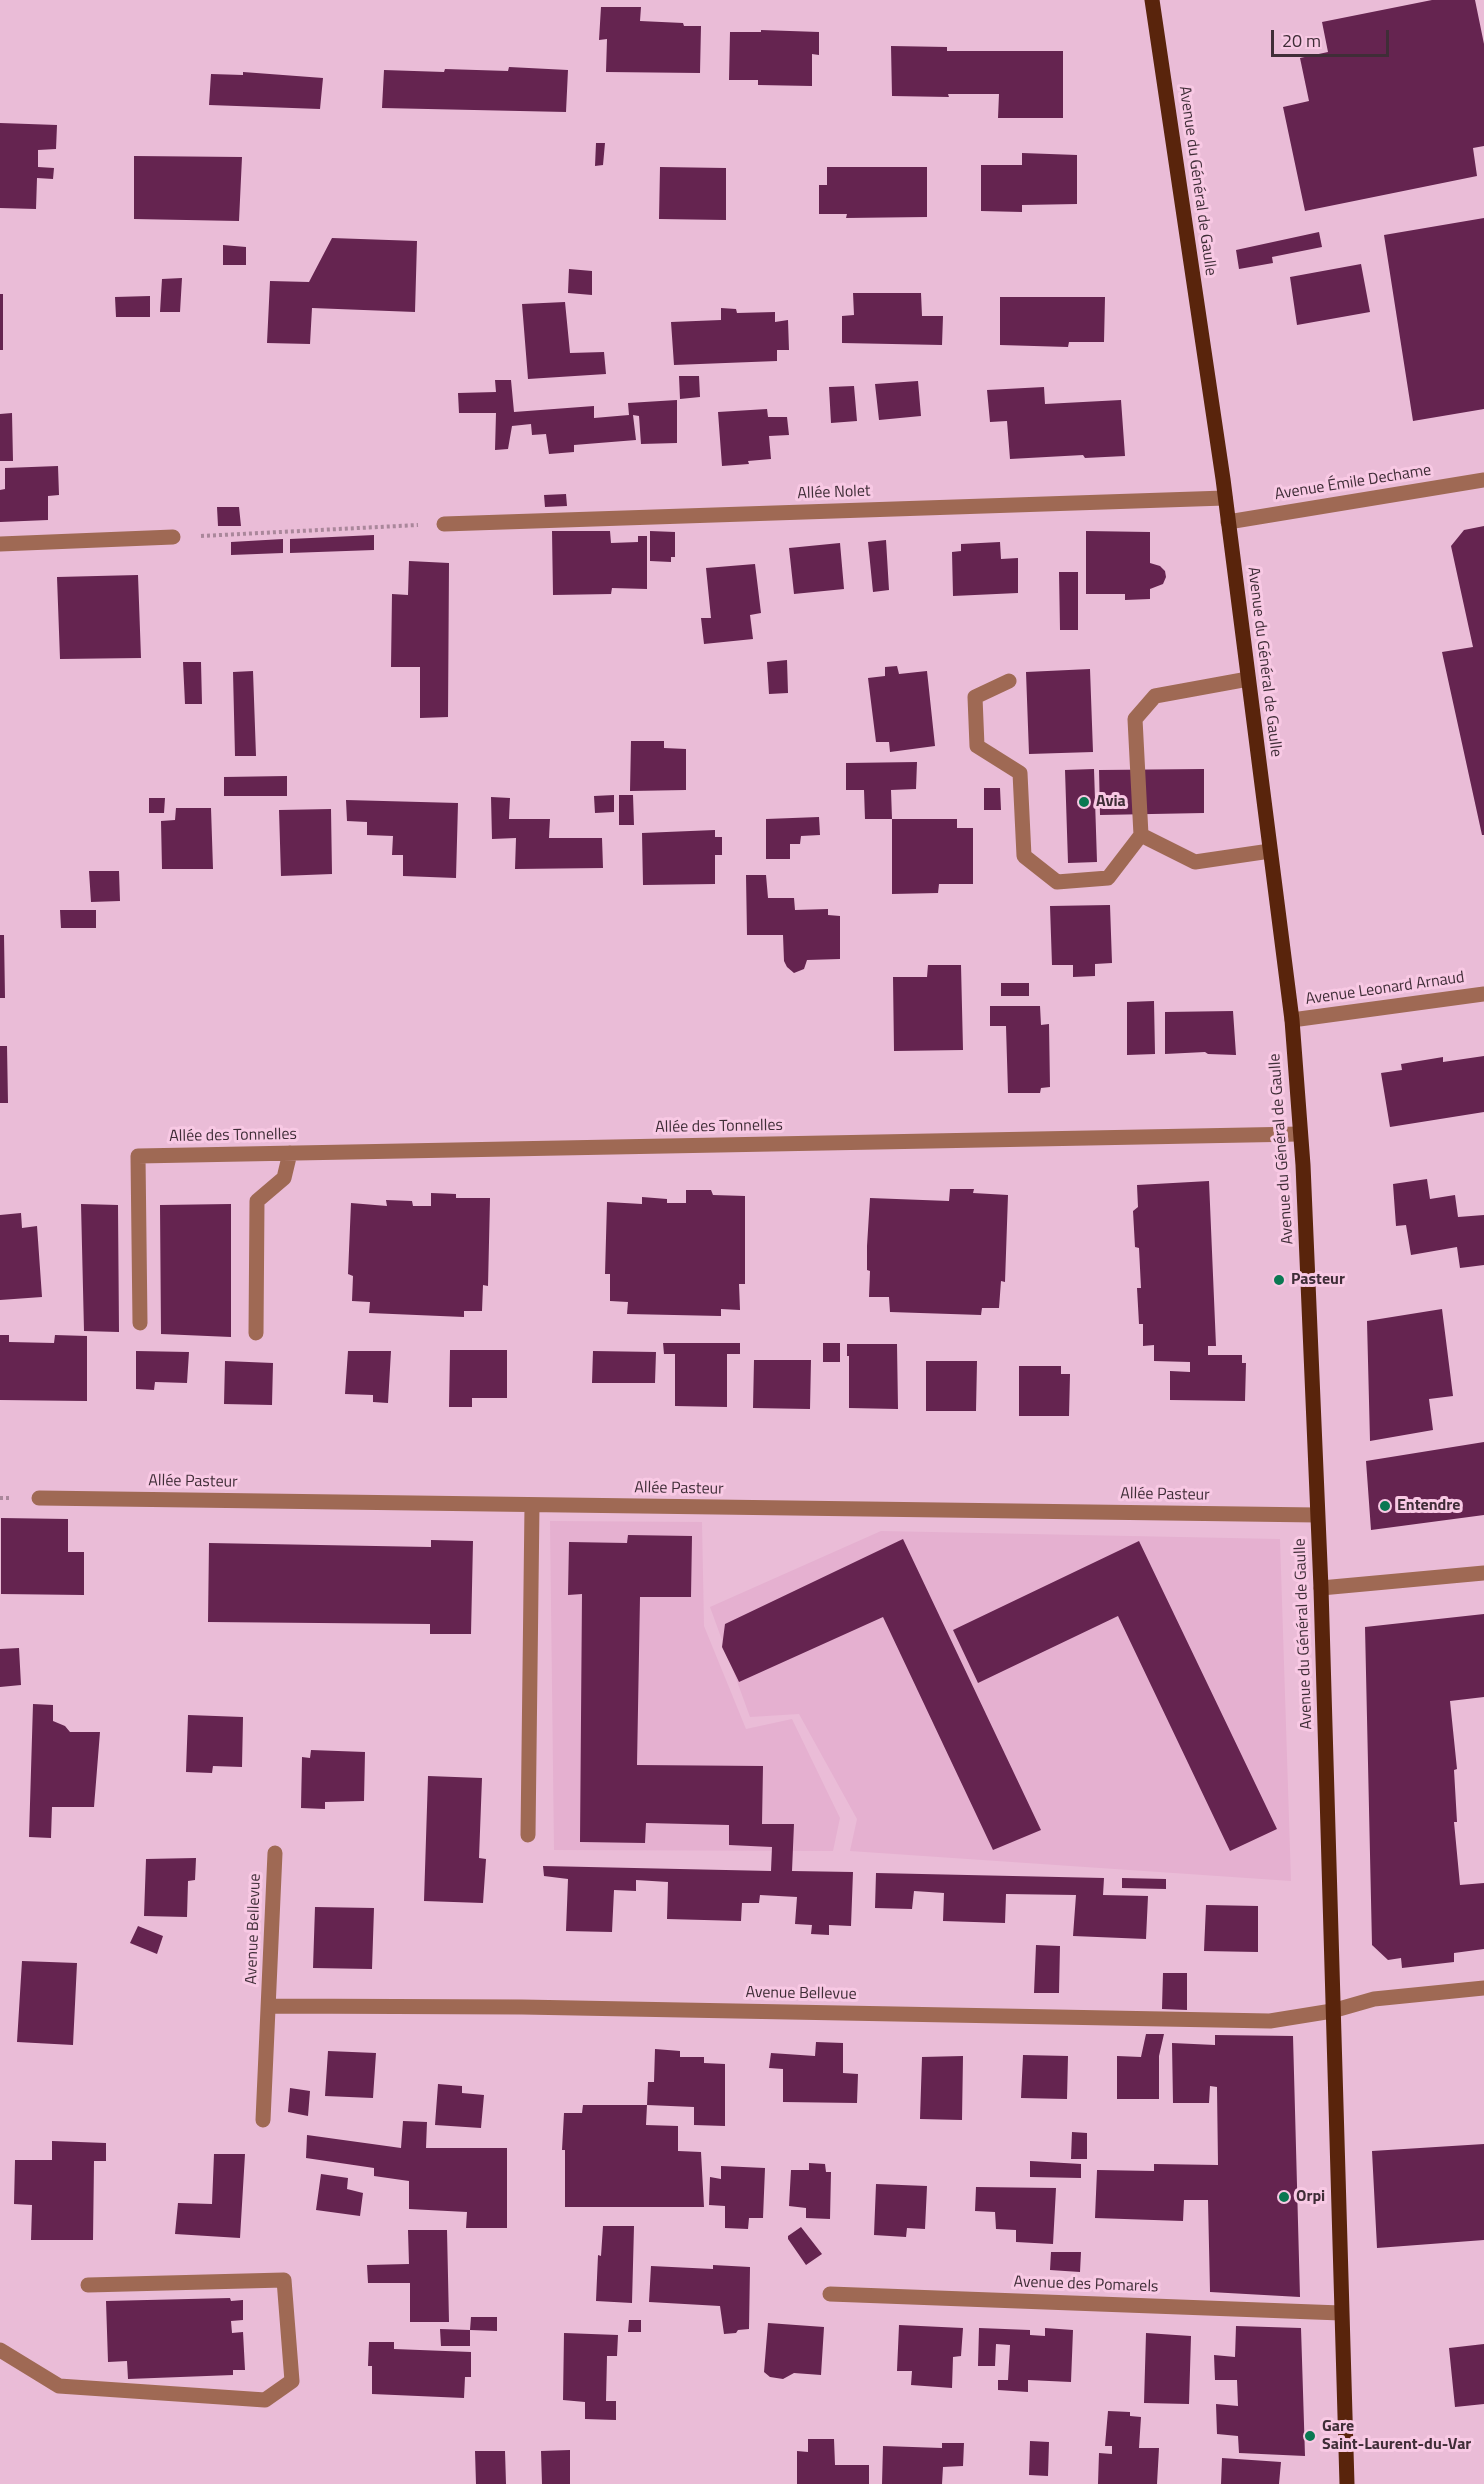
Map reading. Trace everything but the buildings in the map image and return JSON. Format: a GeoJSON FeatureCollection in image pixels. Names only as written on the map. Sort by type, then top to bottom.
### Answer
{"type":"FeatureCollection","features":[{"type":"Feature","properties":{"kind":"main road","name":"Avenue du Général de Gaulle"},"geometry":{"type":"LineString","coordinates":[[1152,0],[1225,498],[1292,1020],[1300,1134],[1321,1588],[1347,2484]]}},
{"type":"Feature","properties":{"kind":"street","name":"Avenue Émile Dechame"},"geometry":{"type":"LineString","coordinates":[[1228,522],[1484,480]]}},
{"type":"Feature","properties":{"kind":"street","name":"Allée Nolet"},"geometry":{"type":"LineString","coordinates":[[444,524],[1225,498]]}},
{"type":"Feature","properties":{"kind":"street"},"geometry":{"type":"LineString","coordinates":[[0,544],[173,537]]}},
{"type":"Feature","properties":{"kind":"street"},"geometry":{"type":"LineString","coordinates":[[1009,681],[975,697],[977,746],[1020,773],[1024,856],[1057,882],[1108,879],[1141,835],[1135,719],[1155,696],[1248,679]]}},
{"type":"Feature","properties":{"kind":"street"},"geometry":{"type":"LineString","coordinates":[[1141,835],[1195,862],[1270,851]]}},
{"type":"Feature","properties":{"kind":"street","name":"Avenue Leonard Arnaud"},"geometry":{"type":"LineString","coordinates":[[1292,1020],[1484,994]]}},
{"type":"Feature","properties":{"kind":"street","name":"Allée des Tonnelles"},"geometry":{"type":"LineString","coordinates":[[140,1323],[138,1156],[1300,1134]]}},
{"type":"Feature","properties":{"kind":"street"},"geometry":{"type":"LineString","coordinates":[[256,1333],[257,1201],[284,1178],[290,1153]]}},
{"type":"Feature","properties":{"kind":"street","name":"Allée Pasteur"},"geometry":{"type":"LineString","coordinates":[[39,1498],[1317,1515]]}},
{"type":"Feature","properties":{"kind":"street"},"geometry":{"type":"LineString","coordinates":[[528,1835],[532,1505]]}},
{"type":"Feature","properties":{"kind":"street"},"geometry":{"type":"LineString","coordinates":[[1321,1588],[1484,1573]]}},
{"type":"Feature","properties":{"kind":"street","name":"Avenue Bellevue"},"geometry":{"type":"LineString","coordinates":[[263,2120],[275,1853]]}},
{"type":"Feature","properties":{"kind":"street","name":"Avenue Bellevue"},"geometry":{"type":"LineString","coordinates":[[268,2006],[534,2007],[1270,2021],[1332,2011],[1374,1999],[1484,1988]]}},
{"type":"Feature","properties":{"kind":"street"},"geometry":{"type":"LineString","coordinates":[[0,2350],[59,2386],[265,2400],[292,2381],[284,2280],[88,2284]]}},
{"type":"Feature","properties":{"kind":"street","name":"Avenue des Pomarels"},"geometry":{"type":"LineString","coordinates":[[830,2294],[1341,2313]]}},
{"type":"Feature","properties":{"kind":"path"},"geometry":{"type":"LineString","coordinates":[[173,537],[444,524]]}},
{"type":"Feature","properties":{"kind":"shaded area"},"geometry":{"type":"Polygon","coordinates":[[[550,1521],[702,1522],[704,1626],[746,1729],[792,1719],[840,1818],[833,1851],[554,1850],[550,1521]]]}},
{"type":"Feature","properties":{"kind":"shaded area"},"geometry":{"type":"Polygon","coordinates":[[[881,1531],[1280,1539],[1291,1881],[850,1851],[857,1819],[799,1714],[750,1717],[710,1607],[881,1531]]]}},
{"type":"Feature","properties":{"kind":"place","name":"Avia"},"geometry":{"type":"Point","coordinates":[1084,802]}},
{"type":"Feature","properties":{"kind":"place","name":"Pasteur"},"geometry":{"type":"Point","coordinates":[1279,1280]}},
{"type":"Feature","properties":{"kind":"place","name":"Entendre"},"geometry":{"type":"Point","coordinates":[1385,1506]}},
{"type":"Feature","properties":{"kind":"place","name":"Orpi"},"geometry":{"type":"Point","coordinates":[1284,2197]}},
{"type":"Feature","properties":{"kind":"place","name":"Gare Saint-Laurent-du-Var"},"geometry":{"type":"Point","coordinates":[1310,2436]}}]}
